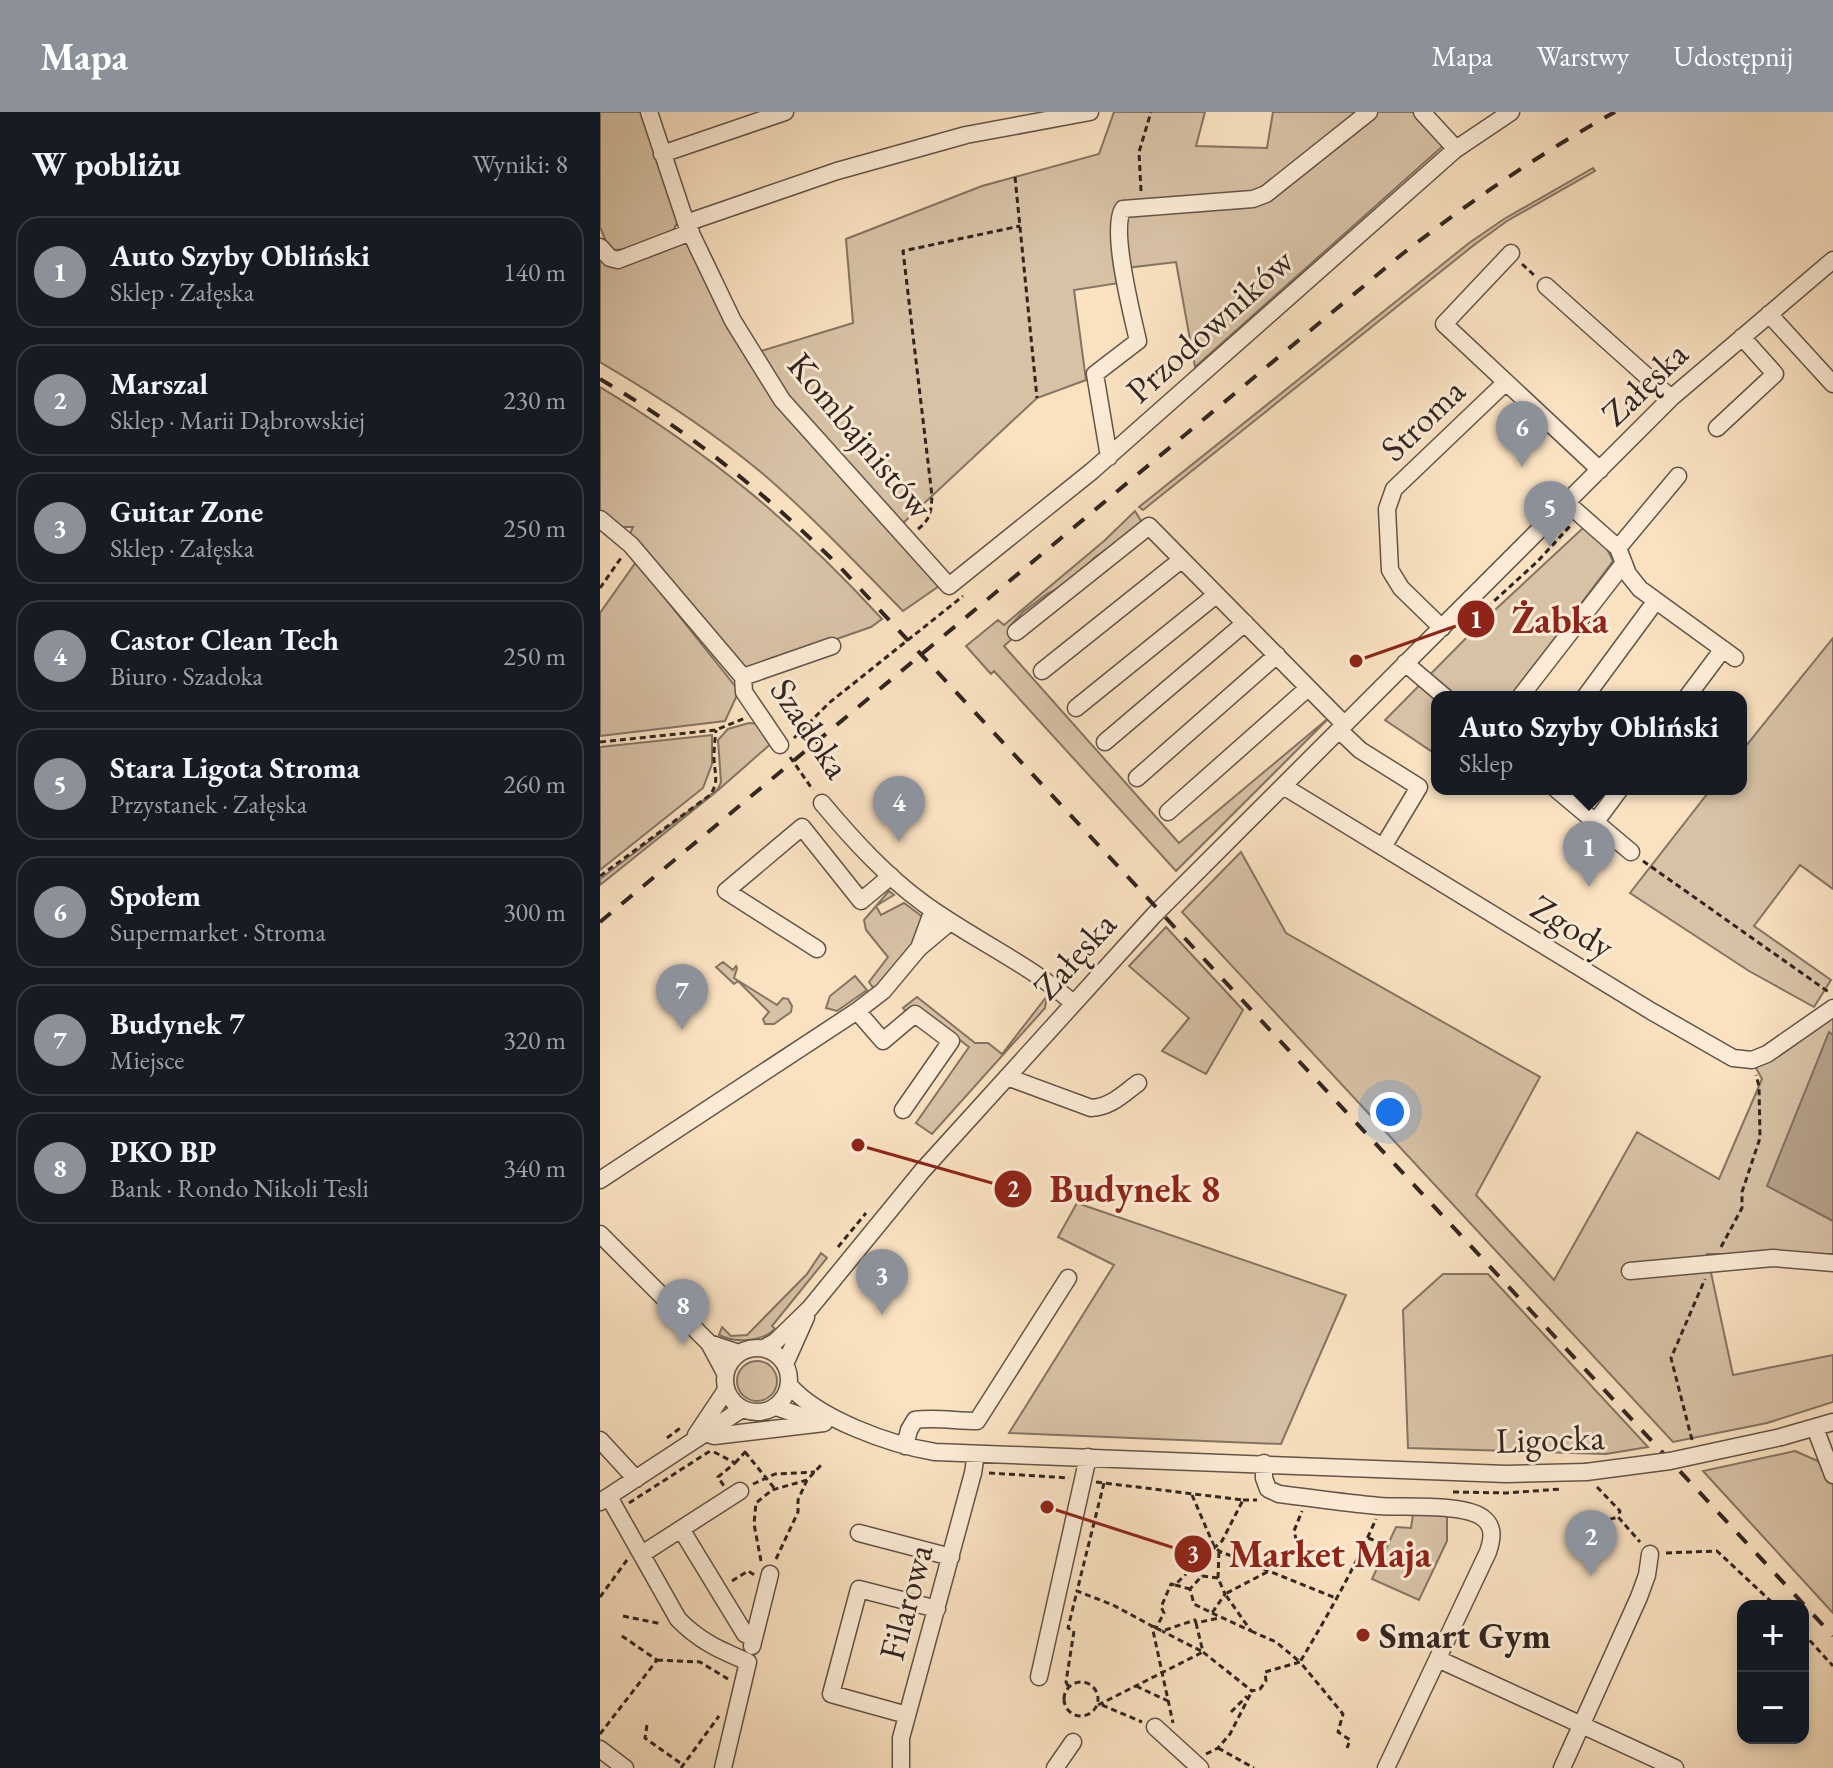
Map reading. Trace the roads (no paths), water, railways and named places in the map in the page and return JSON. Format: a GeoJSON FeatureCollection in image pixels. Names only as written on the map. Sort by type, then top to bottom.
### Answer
{"type":"FeatureCollection","features":[{"type":"Feature","properties":{"kind":"street","name":"Kombajnistów"},"geometry":{"type":"LineString","coordinates":[[649,112],[689,228],[733,321],[782,400],[905,538],[954,582]]}},
{"type":"Feature","properties":{"kind":"street"},"geometry":{"type":"LineString","coordinates":[[662,154],[785,112]]}},
{"type":"Feature","properties":{"kind":"street"},"geometry":{"type":"LineString","coordinates":[[600,247],[610,258],[618,260],[689,228],[837,171],[966,135],[1090,112]]}},
{"type":"Feature","properties":{"kind":"street"},"geometry":{"type":"LineString","coordinates":[[1109,457],[1095,374],[1138,341],[1123,269],[1118,217],[1123,209],[1253,199],[1266,194],[1369,112]]}},
{"type":"Feature","properties":{"kind":"street"},"geometry":{"type":"LineString","coordinates":[[1422,112],[1456,149]]}},
{"type":"Feature","properties":{"kind":"street","name":"Przodowników"},"geometry":{"type":"LineString","coordinates":[[954,582],[1109,457],[1456,149],[1511,112]]}},
{"type":"Feature","properties":{"kind":"street","name":"Stroma"},"geometry":{"type":"LineString","coordinates":[[1511,253],[1444,324],[1600,470]]}},
{"type":"Feature","properties":{"kind":"street","name":"Załęska"},"geometry":{"type":"LineString","coordinates":[[764,1348],[775,1342],[810,1308],[903,1193],[1154,915],[1671,398],[1833,260]]}},
{"type":"Feature","properties":{"kind":"street"},"geometry":{"type":"LineString","coordinates":[[1546,286],[1671,398]]}},
{"type":"Feature","properties":{"kind":"street"},"geometry":{"type":"LineString","coordinates":[[1769,314],[1833,384]]}},
{"type":"Feature","properties":{"kind":"street"},"geometry":{"type":"LineString","coordinates":[[1717,428],[1775,374],[1742,337]]}},
{"type":"Feature","properties":{"kind":"street","name":"Stroma"},"geometry":{"type":"LineString","coordinates":[[1442,628],[1392,575],[1387,551],[1389,499],[1394,489],[1506,382]]}},
{"type":"Feature","properties":{"kind":"street"},"geometry":{"type":"LineString","coordinates":[[1524,691],[1678,476]]}},
{"type":"Feature","properties":{"kind":"street"},"geometry":{"type":"LineString","coordinates":[[1567,503],[1621,556],[1640,589],[1729,653],[1693,691]]}},
{"type":"Feature","properties":{"kind":"street","name":"Szadoka"},"geometry":{"type":"LineString","coordinates":[[600,519],[631,545],[743,677],[744,692],[782,747]]}},
{"type":"Feature","properties":{"kind":"street"},"geometry":{"type":"LineString","coordinates":[[1016,632],[1149,526],[1277,655],[1360,750],[1419,787],[1383,847]]}},
{"type":"Feature","properties":{"kind":"street"},"geometry":{"type":"LineString","coordinates":[[1042,671],[1181,560]]}},
{"type":"Feature","properties":{"kind":"street"},"geometry":{"type":"LineString","coordinates":[[1076,708],[1216,595]]}},
{"type":"Feature","properties":{"kind":"street"},"geometry":{"type":"LineString","coordinates":[[1589,691],[1655,602]]}},
{"type":"Feature","properties":{"kind":"street"},"geometry":{"type":"LineString","coordinates":[[1105,742],[1245,623]]}},
{"type":"Feature","properties":{"kind":"street"},"geometry":{"type":"LineString","coordinates":[[743,677],[832,646]]}},
{"type":"Feature","properties":{"kind":"street"},"geometry":{"type":"LineString","coordinates":[[1137,778],[1277,655]]}},
{"type":"Feature","properties":{"kind":"street"},"geometry":{"type":"LineString","coordinates":[[1405,663],[1438,691]]}},
{"type":"Feature","properties":{"kind":"street"},"geometry":{"type":"LineString","coordinates":[[1168,812],[1308,688]]}},
{"type":"Feature","properties":{"kind":"street","name":"Zgody"},"geometry":{"type":"LineString","coordinates":[[1283,786],[1733,1058],[1752,1060],[1767,1054],[1833,1008]]}},
{"type":"Feature","properties":{"kind":"street"},"geometry":{"type":"LineString","coordinates":[[1563,795],[1631,852]]}},
{"type":"Feature","properties":{"kind":"street"},"geometry":{"type":"LineString","coordinates":[[1594,824],[1616,795]]}},
{"type":"Feature","properties":{"kind":"street","name":"Szadoka"},"geometry":{"type":"LineString","coordinates":[[822,803],[857,845],[935,912],[1030,970],[1073,1003]]}},
{"type":"Feature","properties":{"kind":"street"},"geometry":{"type":"LineString","coordinates":[[817,949],[726,891],[802,827],[861,901],[891,876]]}},
{"type":"Feature","properties":{"kind":"street"},"geometry":{"type":"LineString","coordinates":[[919,948],[935,912]]}},
{"type":"Feature","properties":{"kind":"street"},"geometry":{"type":"LineString","coordinates":[[600,1180],[857,1011],[894,980],[919,948],[950,922]]}},
{"type":"Feature","properties":{"kind":"street"},"geometry":{"type":"LineString","coordinates":[[857,1011],[883,1041],[915,1014],[951,1041],[903,1110]]}},
{"type":"Feature","properties":{"kind":"street"},"geometry":{"type":"LineString","coordinates":[[1007,1077],[1091,1108],[1101,1108],[1115,1101],[1138,1083]]}},
{"type":"Feature","properties":{"kind":"street"},"geometry":{"type":"LineString","coordinates":[[601,1233],[709,1343],[725,1381],[732,1401],[742,1409],[757,1413],[776,1407],[786,1395],[789,1385],[785,1364],[764,1348],[751,1348],[739,1353],[731,1360],[725,1381],[698,1438]]}},
{"type":"Feature","properties":{"kind":"street"},"geometry":{"type":"LineString","coordinates":[[1630,1271],[1773,1258],[1833,1263]]}},
{"type":"Feature","properties":{"kind":"street"},"geometry":{"type":"LineString","coordinates":[[907,1438],[915,1420],[977,1421],[1068,1278]]}},
{"type":"Feature","properties":{"kind":"street","name":"Załęska"},"geometry":{"type":"LineString","coordinates":[[785,1364],[810,1308]]}},
{"type":"Feature","properties":{"kind":"street"},"geometry":{"type":"LineString","coordinates":[[709,1343],[739,1353]]}},
{"type":"Feature","properties":{"kind":"street","name":"Ligocka"},"geometry":{"type":"LineString","coordinates":[[789,1385],[809,1403],[864,1432]]}},
{"type":"Feature","properties":{"kind":"street","name":"Ligocka"},"geometry":{"type":"LineString","coordinates":[[776,1407],[824,1423],[907,1438],[935,1452],[1590,1478],[1781,1437],[1833,1422]]}},
{"type":"Feature","properties":{"kind":"street"},"geometry":{"type":"LineString","coordinates":[[742,1409],[604,1499],[642,1554],[678,1619],[713,1647],[747,1665]]}},
{"type":"Feature","properties":{"kind":"street"},"geometry":{"type":"LineString","coordinates":[[698,1438],[824,1423]]}},
{"type":"Feature","properties":{"kind":"street"},"geometry":{"type":"LineString","coordinates":[[1815,1428],[1833,1475]]}},
{"type":"Feature","properties":{"kind":"street"},"geometry":{"type":"LineString","coordinates":[[600,1440],[636,1479]]}},
{"type":"Feature","properties":{"kind":"street","name":"Filarowa"},"geometry":{"type":"LineString","coordinates":[[901,1768],[901,1738],[976,1454]]}},
{"type":"Feature","properties":{"kind":"street"},"geometry":{"type":"LineString","coordinates":[[1039,1677],[1088,1457]]}},
{"type":"Feature","properties":{"kind":"street"},"geometry":{"type":"LineString","coordinates":[[1264,1463],[1268,1489],[1279,1494],[1380,1512],[1417,1506],[1469,1512],[1482,1517],[1490,1528],[1492,1537],[1488,1552],[1386,1768]]}},
{"type":"Feature","properties":{"kind":"street"},"geometry":{"type":"LineString","coordinates":[[642,1554],[740,1491]]}},
{"type":"Feature","properties":{"kind":"street"},"geometry":{"type":"LineString","coordinates":[[681,1529],[745,1634],[754,1638]]}},
{"type":"Feature","properties":{"kind":"street"},"geometry":{"type":"LineString","coordinates":[[859,1533],[951,1557]]}},
{"type":"Feature","properties":{"kind":"street"},"geometry":{"type":"LineString","coordinates":[[1562,1768],[1639,1597],[1650,1554]]}},
{"type":"Feature","properties":{"kind":"street"},"geometry":{"type":"LineString","coordinates":[[723,1768],[770,1574]]}},
{"type":"Feature","properties":{"kind":"street"},"geometry":{"type":"LineString","coordinates":[[907,1715],[831,1694],[859,1589],[937,1609]]}},
{"type":"Feature","properties":{"kind":"street"},"geometry":{"type":"LineString","coordinates":[[1438,1659],[1675,1768]]}},
{"type":"Feature","properties":{"kind":"street"},"geometry":{"type":"LineString","coordinates":[[1159,1731],[1198,1766]]}},
{"type":"Feature","properties":{"kind":"street"},"geometry":{"type":"LineString","coordinates":[[1055,1768],[1073,1742]]}},
{"type":"Feature","properties":{"kind":"street"},"geometry":{"type":"LineString","coordinates":[[600,1749],[625,1768]]}},
{"type":"Feature","properties":{"kind":"railway"},"geometry":{"type":"LineString","coordinates":[[600,922],[1401,255],[1505,179],[1615,112]]}},
{"type":"Feature","properties":{"kind":"railway"},"geometry":{"type":"LineString","coordinates":[[600,379],[665,420],[726,465],[839,566],[1833,1636]]}},
{"type":"Feature","properties":{"kind":"place","name":"Społem"},"geometry":{"type":"Point","coordinates":[1522,467]}},
{"type":"Feature","properties":{"kind":"place","name":"Stara Ligota Stroma"},"geometry":{"type":"Point","coordinates":[1550,547]}},
{"type":"Feature","properties":{"kind":"place","name":"Żabka"},"geometry":{"type":"Point","coordinates":[1356,661]}},
{"type":"Feature","properties":{"kind":"place","name":"Castor Clean Tech"},"geometry":{"type":"Point","coordinates":[899,842]}},
{"type":"Feature","properties":{"kind":"place","name":"Auto Szyby Obliński"},"geometry":{"type":"Point","coordinates":[1589,887]}},
{"type":"Feature","properties":{"kind":"place","name":"Budynek 7"},"geometry":{"type":"Point","coordinates":[682,1030]}},
{"type":"Feature","properties":{"kind":"place","name":"Budynek 8"},"geometry":{"type":"Point","coordinates":[858,1145]}},
{"type":"Feature","properties":{"kind":"place","name":"Guitar Zone"},"geometry":{"type":"Point","coordinates":[882,1315]}},
{"type":"Feature","properties":{"kind":"place","name":"PKO BP"},"geometry":{"type":"Point","coordinates":[683,1345]}},
{"type":"Feature","properties":{"kind":"place","name":"Market Maja"},"geometry":{"type":"Point","coordinates":[1047,1507]}},
{"type":"Feature","properties":{"kind":"place","name":"Marszal"},"geometry":{"type":"Point","coordinates":[1591,1576]}},
{"type":"Feature","properties":{"kind":"place","name":"Smart Gym"},"geometry":{"type":"Point","coordinates":[1363,1635]}}]}
